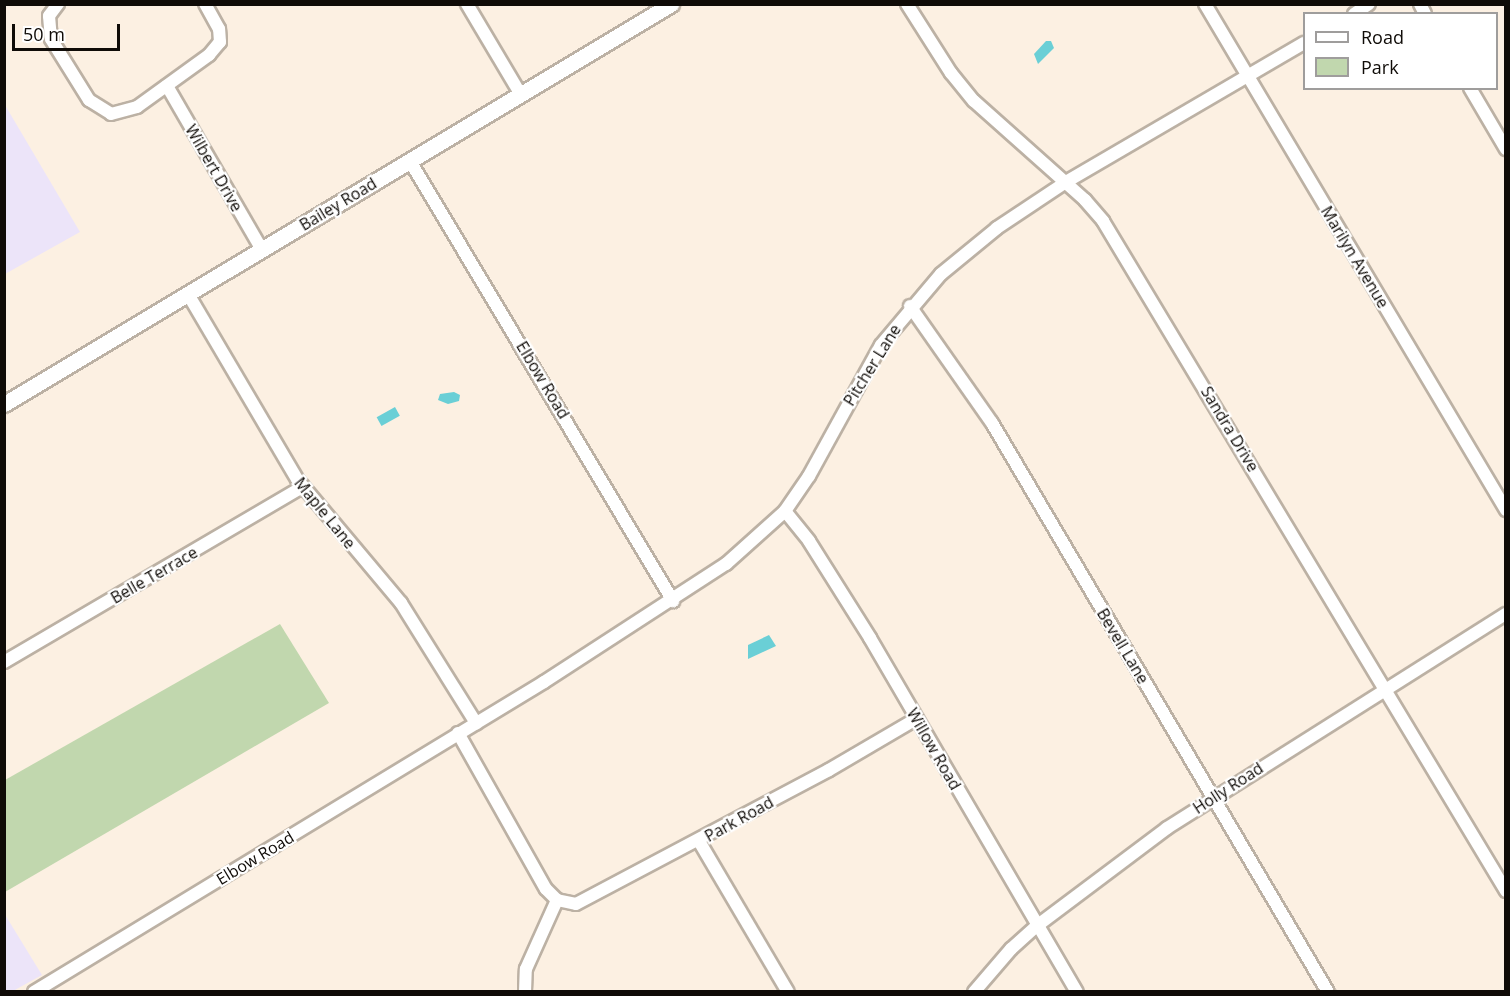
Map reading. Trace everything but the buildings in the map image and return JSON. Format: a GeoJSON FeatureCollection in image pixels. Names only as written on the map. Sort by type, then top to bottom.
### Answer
{"type":"FeatureCollection","features":[{"type":"Feature","properties":{"kind":"street"},"geometry":{"type":"LineString","coordinates":[[58,4],[49,16],[48,32],[66,67],[101,111],[121,114],[167,86],[209,56],[220,42],[219,29],[205,4]]}},
{"type":"Feature","properties":{"kind":"street"},"geometry":{"type":"LineString","coordinates":[[467,4],[521,95]]}},
{"type":"Feature","properties":{"kind":"street","name":"Bailey Road"},"geometry":{"type":"LineString","coordinates":[[4,404],[671,4]]}},
{"type":"Feature","properties":{"kind":"street","name":"Sandra Drive"},"geometry":{"type":"LineString","coordinates":[[907,4],[951,73],[974,101],[1066,182],[1103,221],[1506,891]]}},
{"type":"Feature","properties":{"kind":"street","name":"Marilyn Avenue"},"geometry":{"type":"LineString","coordinates":[[1204,4],[1506,510]]}},
{"type":"Feature","properties":{"kind":"street","name":"Pitcher Lane"},"geometry":{"type":"LineString","coordinates":[[476,723],[673,601],[726,564],[785,511],[809,476],[867,367],[910,306],[973,246],[1066,182],[1303,44]]}},
{"type":"Feature","properties":{"kind":"street","name":"Wilbert Drive"},"geometry":{"type":"LineString","coordinates":[[167,86],[262,250]]}},
{"type":"Feature","properties":{"kind":"street"},"geometry":{"type":"LineString","coordinates":[[1471,90],[1506,149]]}},
{"type":"Feature","properties":{"kind":"street","name":"Elbow Road"},"geometry":{"type":"LineString","coordinates":[[410,161],[673,601]]}},
{"type":"Feature","properties":{"kind":"street","name":"Maple Lane"},"geometry":{"type":"LineString","coordinates":[[188,294],[302,487],[401,603],[476,723]]}},
{"type":"Feature","properties":{"kind":"street","name":"Bevell Lane"},"geometry":{"type":"LineString","coordinates":[[910,306],[992,423],[1328,992]]}},
{"type":"Feature","properties":{"kind":"street","name":"Belle Terrace"},"geometry":{"type":"LineString","coordinates":[[4,662],[302,487]]}},
{"type":"Feature","properties":{"kind":"street","name":"Willow Road"},"geometry":{"type":"LineString","coordinates":[[785,511],[809,541],[1077,992]]}},
{"type":"Feature","properties":{"kind":"street","name":"Holly Road"},"geometry":{"type":"LineString","coordinates":[[974,992],[1011,949],[1038,925],[1213,798],[1384,687],[1506,614]]}},
{"type":"Feature","properties":{"kind":"street","name":"Park Road"},"geometry":{"type":"LineString","coordinates":[[557,900],[576,904],[601,894],[916,719]]}},
{"type":"Feature","properties":{"kind":"street","name":"Elbow Road"},"geometry":{"type":"LineString","coordinates":[[34,992],[476,723]]}},
{"type":"Feature","properties":{"kind":"street"},"geometry":{"type":"LineString","coordinates":[[458,733],[546,889],[557,900],[526,969],[525,992]]}},
{"type":"Feature","properties":{"kind":"street"},"geometry":{"type":"LineString","coordinates":[[699,841],[788,992]]}},
{"type":"Feature","properties":{"kind":"shaded area"},"geometry":{"type":"Polygon","coordinates":[[[5,105],[80,232],[4,274],[5,105]]]}},
{"type":"Feature","properties":{"kind":"shaded area"},"geometry":{"type":"Polygon","coordinates":[[[4,913],[42,975],[13,991],[5,991],[4,913]]]}},
{"type":"Feature","properties":{"kind":"green space"},"geometry":{"type":"Polygon","coordinates":[[[280,624],[329,703],[5,892],[5,780],[280,624]]]}},
{"type":"Feature","properties":{"kind":"water"},"geometry":{"type":"Polygon","coordinates":[[[1046,41],[1051,41],[1054,48],[1038,64],[1034,54],[1046,41]]]}},
{"type":"Feature","properties":{"kind":"water"},"geometry":{"type":"Polygon","coordinates":[[[454,392],[460,395],[459,401],[448,404],[438,400],[440,394],[454,392]]]}},
{"type":"Feature","properties":{"kind":"water"},"geometry":{"type":"Polygon","coordinates":[[[395,407],[400,416],[381,426],[377,417],[395,407]]]}},
{"type":"Feature","properties":{"kind":"water"},"geometry":{"type":"Polygon","coordinates":[[[769,635],[776,646],[748,659],[748,645],[769,635]]]}}]}
